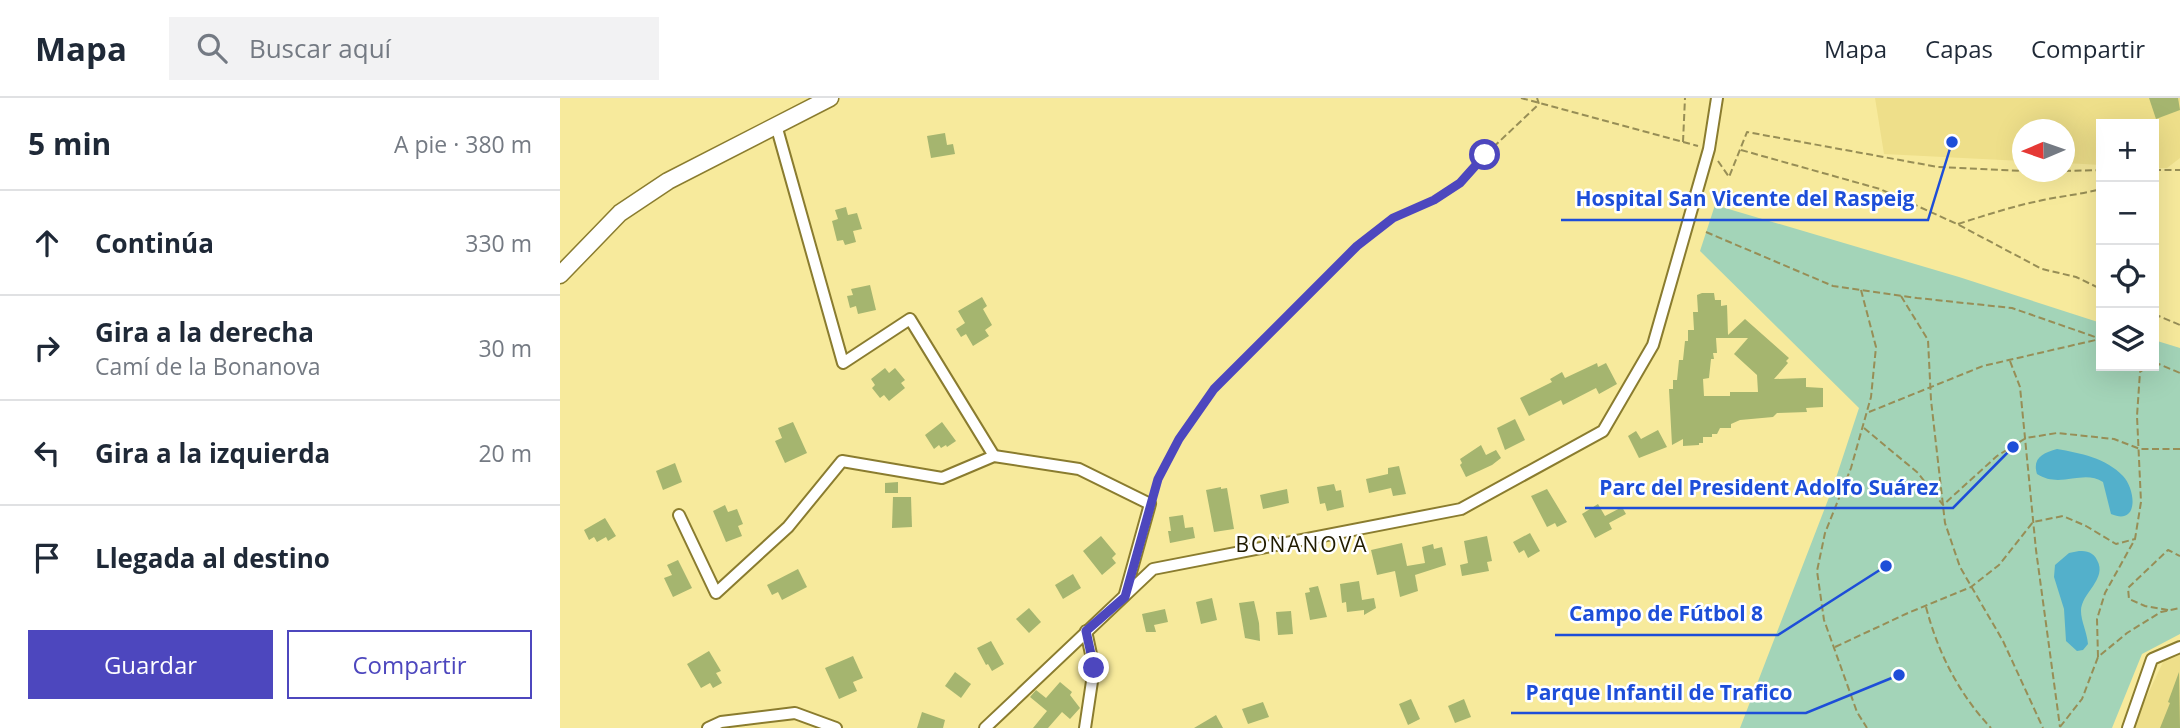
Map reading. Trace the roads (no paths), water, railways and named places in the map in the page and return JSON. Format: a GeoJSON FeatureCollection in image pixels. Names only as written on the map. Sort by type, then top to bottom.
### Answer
{"type":"FeatureCollection","features":[{"type":"Feature","properties":{"kind":"main road"},"geometry":{"type":"LineString","coordinates":[[560,275],[620,213],[668,181],[830,98]]}},
{"type":"Feature","properties":{"kind":"street"},"geometry":{"type":"LineString","coordinates":[[985,728],[1153,569],[1461,509],[1602,430],[1653,345],[1709,149],[1717,98]]}},
{"type":"Feature","properties":{"kind":"street"},"geometry":{"type":"LineString","coordinates":[[776,125],[843,363],[910,319],[994,456]]}},
{"type":"Feature","properties":{"kind":"street"},"geometry":{"type":"LineString","coordinates":[[679,515],[716,593],[788,527],[842,461],[942,478],[994,456],[1079,469],[1150,504],[1125,597]]}},
{"type":"Feature","properties":{"kind":"street"},"geometry":{"type":"LineString","coordinates":[[1085,728],[1094,668],[1086,631]]}},
{"type":"Feature","properties":{"kind":"street"},"geometry":{"type":"LineString","coordinates":[[2128,728],[2152,659],[2180,647]]}},
{"type":"Feature","properties":{"kind":"street"},"geometry":{"type":"LineString","coordinates":[[708,728],[721,722],[795,713],[836,728]]}},
{"type":"Feature","properties":{"kind":"water"},"geometry":{"type":"Polygon","coordinates":[[[2057,449],[2092,457],[2116,470],[2131,490],[2131,511],[2127,515],[2111,514],[2103,482],[2087,477],[2054,480],[2037,474],[2037,460],[2047,452],[2057,449]]]}},
{"type":"Feature","properties":{"kind":"water"},"geometry":{"type":"Polygon","coordinates":[[[2079,551],[2092,554],[2097,560],[2099,573],[2082,604],[2082,619],[2088,644],[2083,650],[2077,651],[2066,641],[2064,609],[2054,577],[2055,565],[2069,553],[2079,551]]]}},
{"type":"Feature","properties":{"kind":"place","name":"Hospital San Vicente del Raspeig"},"geometry":{"type":"Point","coordinates":[1952,142]}},
{"type":"Feature","properties":{"kind":"place","name":"Parc del President Adolfo Suárez"},"geometry":{"type":"Point","coordinates":[2013,447]}},
{"type":"Feature","properties":{"kind":"place","name":"Campo de Fútbol 8"},"geometry":{"type":"Point","coordinates":[1886,566]}},
{"type":"Feature","properties":{"kind":"place","name":"Parque Infantil de Trafico"},"geometry":{"type":"Point","coordinates":[1899,675]}},
{"type":"Feature","properties":{"kind":"district","name":"BONANOVA"},"geometry":{"type":"Point","coordinates":[1302,544]}}]}
